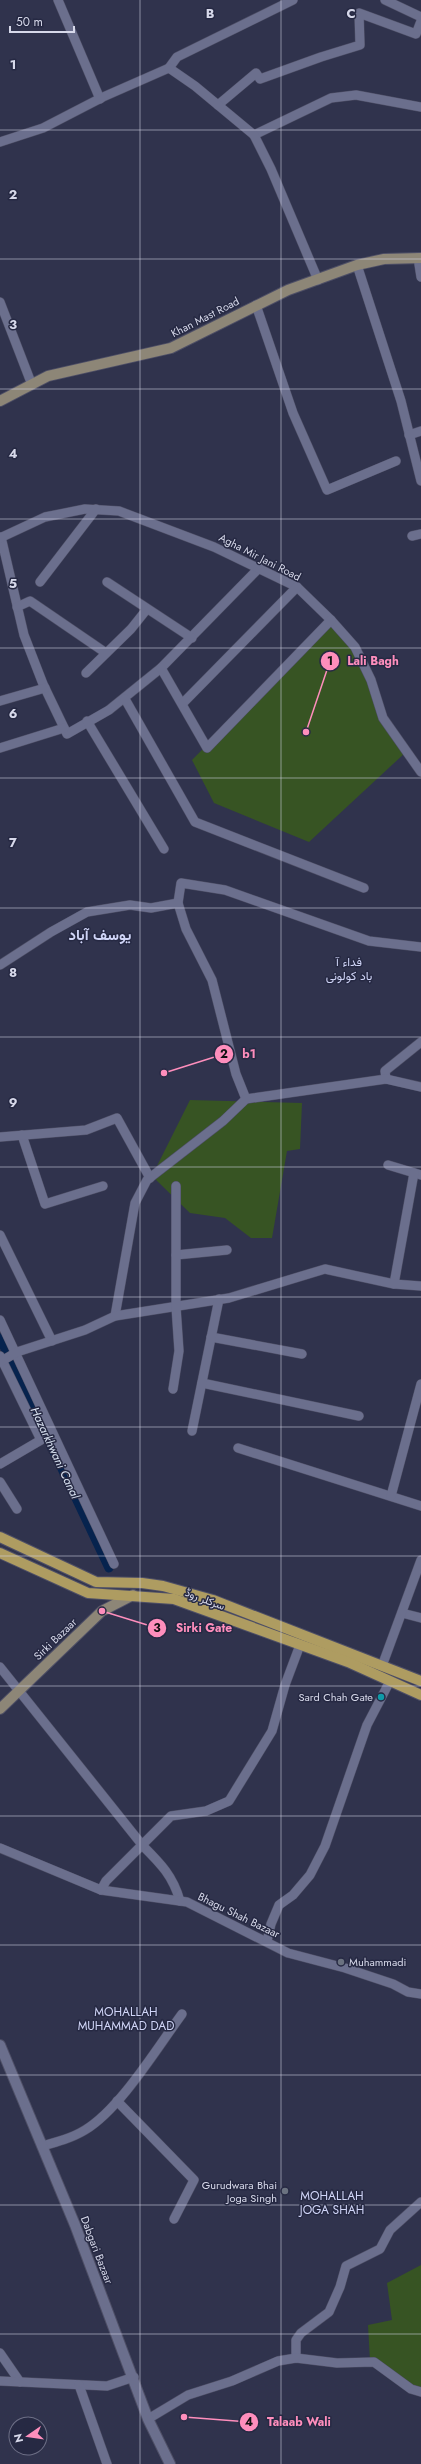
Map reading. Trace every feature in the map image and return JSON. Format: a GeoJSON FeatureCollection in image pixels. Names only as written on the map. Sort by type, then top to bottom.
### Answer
{"type":"FeatureCollection","features":[{"type":"Feature","properties":{"kind":"main road","name":"Khan Mast Road"},"geometry":{"type":"LineString","coordinates":[[0,401],[48,376],[171,348],[288,290],[357,265],[384,259],[420,258]]}},
{"type":"Feature","properties":{"kind":"main road"},"geometry":{"type":"LineString","coordinates":[[0,1537],[96,1582],[163,1586],[213,1600],[421,1680]]}},
{"type":"Feature","properties":{"kind":"main road","name":"سرکلر روڈ"},"geometry":{"type":"LineString","coordinates":[[0,1553],[88,1593],[133,1595],[174,1600],[348,1662],[421,1695]]}},
{"type":"Feature","properties":{"kind":"main road"},"geometry":{"type":"LineString","coordinates":[[96,1582],[96,1594]]}},
{"type":"Feature","properties":{"kind":"main road"},"geometry":{"type":"LineString","coordinates":[[131,1583],[133,1595]]}},
{"type":"Feature","properties":{"kind":"main road","name":"Sirki Bazaar"},"geometry":{"type":"LineString","coordinates":[[0,1709],[102,1612],[133,1595]]}},
{"type":"Feature","properties":{"kind":"main road"},"geometry":{"type":"LineString","coordinates":[[208,1612],[213,1600]]}},
{"type":"Feature","properties":{"kind":"street"},"geometry":{"type":"LineString","coordinates":[[58,0],[100,99]]}},
{"type":"Feature","properties":{"kind":"street"},"geometry":{"type":"LineString","coordinates":[[0,142],[44,128],[100,99],[169,68],[177,57],[292,0]]}},
{"type":"Feature","properties":{"kind":"street"},"geometry":{"type":"LineString","coordinates":[[386,0],[421,17]]}},
{"type":"Feature","properties":{"kind":"street"},"geometry":{"type":"LineString","coordinates":[[218,105],[256,73],[260,79],[321,56],[360,46],[359,13],[416,34],[421,21]]}},
{"type":"Feature","properties":{"kind":"street"},"geometry":{"type":"LineString","coordinates":[[169,68],[195,86],[254,135],[271,168],[318,280]]}},
{"type":"Feature","properties":{"kind":"street"},"geometry":{"type":"LineString","coordinates":[[254,135],[331,98],[356,95],[421,107]]}},
{"type":"Feature","properties":{"kind":"street"},"geometry":{"type":"LineString","coordinates":[[420,258],[421,277]]}},
{"type":"Feature","properties":{"kind":"street"},"geometry":{"type":"LineString","coordinates":[[357,265],[401,401],[421,481]]}},
{"type":"Feature","properties":{"kind":"street"},"geometry":{"type":"LineString","coordinates":[[0,302],[32,385]]}},
{"type":"Feature","properties":{"kind":"street"},"geometry":{"type":"LineString","coordinates":[[256,305],[293,413],[327,490],[396,461]]}},
{"type":"Feature","properties":{"kind":"street"},"geometry":{"type":"LineString","coordinates":[[409,435],[421,431]]}},
{"type":"Feature","properties":{"kind":"street","name":"Agha Mir Jani Road"},"geometry":{"type":"LineString","coordinates":[[1,537],[45,516],[85,509],[119,510],[214,547],[296,587],[332,620],[355,647],[371,680],[383,718],[421,772]]}},
{"type":"Feature","properties":{"kind":"street"},"geometry":{"type":"LineString","coordinates":[[40,582],[96,509]]}},
{"type":"Feature","properties":{"kind":"street"},"geometry":{"type":"LineString","coordinates":[[1,537],[24,635],[45,688],[67,734],[110,710],[161,668],[259,568]]}},
{"type":"Feature","properties":{"kind":"street"},"geometry":{"type":"LineString","coordinates":[[107,582],[192,638]]}},
{"type":"Feature","properties":{"kind":"street"},"geometry":{"type":"LineString","coordinates":[[182,704],[296,587]]}},
{"type":"Feature","properties":{"kind":"street"},"geometry":{"type":"LineString","coordinates":[[17,606],[30,601],[106,653]]}},
{"type":"Feature","properties":{"kind":"street"},"geometry":{"type":"LineString","coordinates":[[86,672],[131,629],[147,609]]}},
{"type":"Feature","properties":{"kind":"street"},"geometry":{"type":"LineString","coordinates":[[161,668],[207,748],[332,620]]}},
{"type":"Feature","properties":{"kind":"street"},"geometry":{"type":"LineString","coordinates":[[0,701],[45,688]]}},
{"type":"Feature","properties":{"kind":"street"},"geometry":{"type":"LineString","coordinates":[[125,699],[195,822],[364,888]]}},
{"type":"Feature","properties":{"kind":"street"},"geometry":{"type":"LineString","coordinates":[[88,721],[164,849]]}},
{"type":"Feature","properties":{"kind":"street"},"geometry":{"type":"LineString","coordinates":[[0,748],[64,728]]}},
{"type":"Feature","properties":{"kind":"street"},"geometry":{"type":"LineString","coordinates":[[246,1099],[236,1074],[212,980],[186,928],[178,903],[181,883],[225,890],[369,941],[421,947]]}},
{"type":"Feature","properties":{"kind":"street"},"geometry":{"type":"LineString","coordinates":[[0,965],[51,932],[87,912],[130,905],[151,908],[178,903]]}},
{"type":"Feature","properties":{"kind":"street"},"geometry":{"type":"LineString","coordinates":[[386,1079],[385,1072],[421,1042]]}},
{"type":"Feature","properties":{"kind":"street"},"geometry":{"type":"LineString","coordinates":[[115,1316],[135,1203],[147,1180],[222,1121],[246,1099],[386,1079],[421,1087]]}},
{"type":"Feature","properties":{"kind":"street"},"geometry":{"type":"LineString","coordinates":[[0,1137],[86,1130],[117,1118],[150,1178]]}},
{"type":"Feature","properties":{"kind":"street"},"geometry":{"type":"LineString","coordinates":[[22,1135],[45,1204],[103,1186]]}},
{"type":"Feature","properties":{"kind":"street"},"geometry":{"type":"LineString","coordinates":[[388,1165],[418,1174],[394,1284]]}},
{"type":"Feature","properties":{"kind":"street"},"geometry":{"type":"LineString","coordinates":[[173,1389],[179,1351],[176,1307],[176,1186]]}},
{"type":"Feature","properties":{"kind":"street"},"geometry":{"type":"LineString","coordinates":[[0,1235],[52,1341]]}},
{"type":"Feature","properties":{"kind":"street"},"geometry":{"type":"LineString","coordinates":[[176,1255],[227,1250]]}},
{"type":"Feature","properties":{"kind":"street"},"geometry":{"type":"LineString","coordinates":[[0,1464],[41,1440],[1,1360],[17,1352],[85,1330],[115,1316],[134,1311],[176,1307],[219,1299],[292,1280],[325,1269],[394,1284],[421,1286]]}},
{"type":"Feature","properties":{"kind":"street"},"geometry":{"type":"LineString","coordinates":[[192,1431],[219,1299]]}},
{"type":"Feature","properties":{"kind":"street"},"geometry":{"type":"LineString","coordinates":[[0,1320],[17,1352],[114,1564]]}},
{"type":"Feature","properties":{"kind":"street"},"geometry":{"type":"LineString","coordinates":[[211,1336],[302,1354]]}},
{"type":"Feature","properties":{"kind":"street"},"geometry":{"type":"LineString","coordinates":[[202,1383],[359,1416]]}},
{"type":"Feature","properties":{"kind":"street"},"geometry":{"type":"LineString","coordinates":[[391,1496],[421,1384]]}},
{"type":"Feature","properties":{"kind":"street"},"geometry":{"type":"LineString","coordinates":[[238,1448],[421,1506]]}},
{"type":"Feature","properties":{"kind":"street"},"geometry":{"type":"LineString","coordinates":[[0,1482],[17,1509]]}},
{"type":"Feature","properties":{"kind":"street"},"geometry":{"type":"LineString","coordinates":[[382,1666],[421,1560]]}},
{"type":"Feature","properties":{"kind":"street"},"geometry":{"type":"LineString","coordinates":[[402,1613],[421,1618]]}},
{"type":"Feature","properties":{"kind":"street"},"geometry":{"type":"LineString","coordinates":[[101,1890],[106,1881],[143,1846],[171,1816],[206,1811],[229,1801],[272,1731],[285,1685],[300,1645]]}},
{"type":"Feature","properties":{"kind":"street"},"geometry":{"type":"LineString","coordinates":[[0,1667],[143,1846],[174,1882],[180,1901]]}},
{"type":"Feature","properties":{"kind":"street"},"geometry":{"type":"LineString","coordinates":[[267,1941],[271,1924],[280,1905],[293,1895],[310,1876],[316,1864],[324,1846],[367,1725],[390,1682]]}},
{"type":"Feature","properties":{"kind":"street","name":"Bhagu Shah Bazaar"},"geometry":{"type":"LineString","coordinates":[[0,1848],[101,1890],[187,1902],[267,1941],[288,1953],[345,1968],[393,1984],[408,1992],[421,1994]]}},
{"type":"Feature","properties":{"kind":"street"},"geometry":{"type":"LineString","coordinates":[[42,2146],[86,2130],[117,2101],[182,2014]]}},
{"type":"Feature","properties":{"kind":"street","name":"Dabgari Bazaar"},"geometry":{"type":"LineString","coordinates":[[0,2045],[134,2377],[148,2418],[170,2464]]}},
{"type":"Feature","properties":{"kind":"street"},"geometry":{"type":"LineString","coordinates":[[117,2101],[194,2180],[174,2219]]}},
{"type":"Feature","properties":{"kind":"street"},"geometry":{"type":"LineString","coordinates":[[296,2358],[296,2340],[301,2333],[330,2312],[340,2287],[346,2266],[380,2249],[390,2230],[421,2202]]}},
{"type":"Feature","properties":{"kind":"street"},"geometry":{"type":"LineString","coordinates":[[0,2353],[20,2382]]}},
{"type":"Feature","properties":{"kind":"street"},"geometry":{"type":"LineString","coordinates":[[148,2418],[188,2395],[232,2381],[278,2361],[296,2358],[337,2363],[374,2362],[411,2389],[421,2392]]}},
{"type":"Feature","properties":{"kind":"street"},"geometry":{"type":"LineString","coordinates":[[0,2381],[107,2386],[134,2377]]}},
{"type":"Feature","properties":{"kind":"street"},"geometry":{"type":"LineString","coordinates":[[79,2385],[108,2464]]}},
{"type":"Feature","properties":{"kind":"green space"},"geometry":{"type":"Polygon","coordinates":[[[331,620],[355,647],[383,718],[406,752],[309,842],[214,803],[192,760],[331,620]]]}},
{"type":"Feature","properties":{"kind":"green space"},"geometry":{"type":"Polygon","coordinates":[[[190,1100],[302,1103],[300,1149],[287,1151],[272,1238],[251,1238],[225,1218],[190,1213],[152,1176],[190,1100]]]}},
{"type":"Feature","properties":{"kind":"green space"},"geometry":{"type":"Polygon","coordinates":[[[421,2265],[421,2392],[370,2361],[368,2325],[392,2320],[387,2283],[421,2265]]]}},
{"type":"Feature","properties":{"kind":"waterway","name":"Hazarkhwani Canal"},"geometry":{"type":"LineString","coordinates":[[0,1338],[109,1568]]}},
{"type":"Feature","properties":{"kind":"place","name":"Lali Bagh"},"geometry":{"type":"Point","coordinates":[306,732]}},
{"type":"Feature","properties":{"kind":"place","name":"b1"},"geometry":{"type":"Point","coordinates":[164,1073]}},
{"type":"Feature","properties":{"kind":"place","name":"Sirki Gate"},"geometry":{"type":"Point","coordinates":[102,1611]}},
{"type":"Feature","properties":{"kind":"place","name":"Sard Chah Gate"},"geometry":{"type":"Point","coordinates":[381,1697]}},
{"type":"Feature","properties":{"kind":"place","name":"Muhammadi"},"geometry":{"type":"Point","coordinates":[341,1962]}},
{"type":"Feature","properties":{"kind":"place","name":"Gurudwara Bhai Joga Singh"},"geometry":{"type":"Point","coordinates":[285,2191]}},
{"type":"Feature","properties":{"kind":"place","name":"Talaab Wali"},"geometry":{"type":"Point","coordinates":[184,2417]}},
{"type":"Feature","properties":{"kind":"district","name":"یوسف آباد"},"geometry":{"type":"Point","coordinates":[100,935]}},
{"type":"Feature","properties":{"kind":"district","name":"فداء آ باد کولونی"},"geometry":{"type":"Point","coordinates":[349,969]}},
{"type":"Feature","properties":{"kind":"district","name":"MOHALLAH MUHAMMAD DAD"},"geometry":{"type":"Point","coordinates":[126,2019]}},
{"type":"Feature","properties":{"kind":"district","name":"MOHALLAH JOGA SHAH"},"geometry":{"type":"Point","coordinates":[332,2203]}}]}
